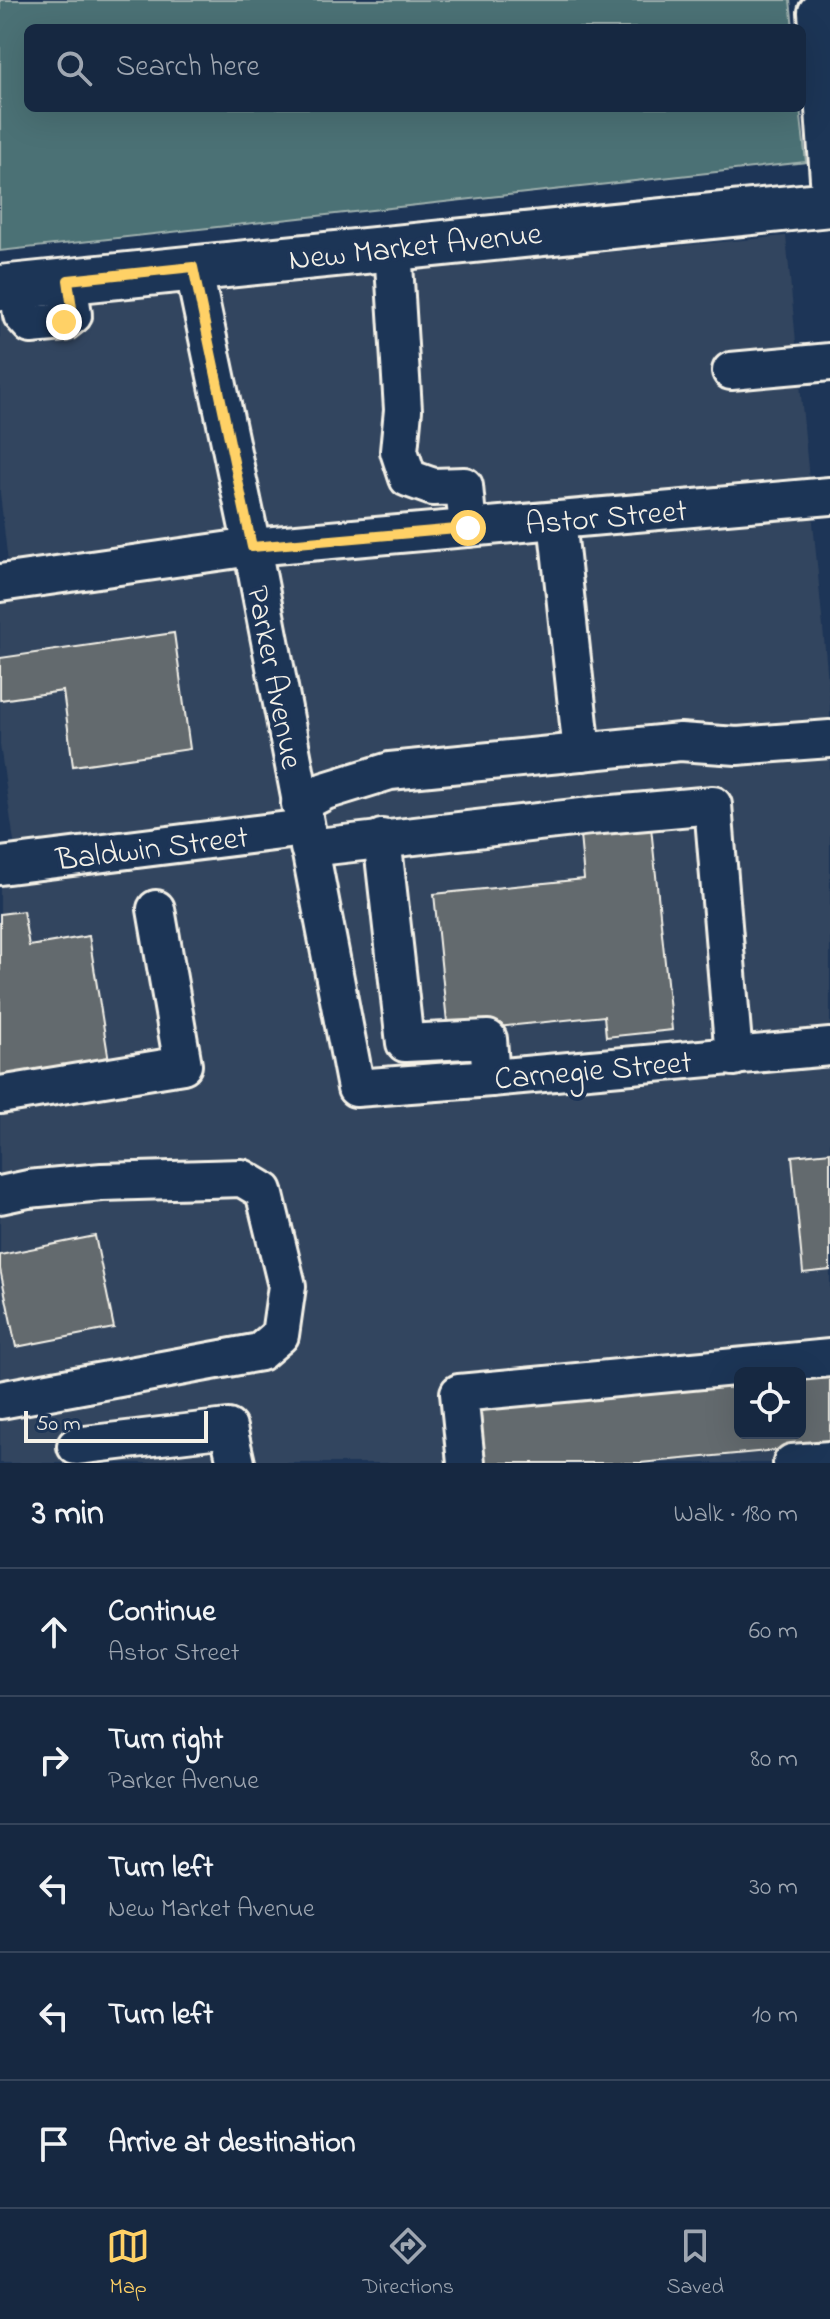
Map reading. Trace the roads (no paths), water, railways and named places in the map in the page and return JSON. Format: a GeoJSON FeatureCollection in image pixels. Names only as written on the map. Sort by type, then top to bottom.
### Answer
{"type":"FeatureCollection","features":[{"type":"Feature","properties":{"kind":"main road","name":"New Market Avenue"},"geometry":{"type":"LineString","coordinates":[[9,287],[830,204]]}},
{"type":"Feature","properties":{"kind":"street"},"geometry":{"type":"LineString","coordinates":[[830,11],[817,12],[830,193]]}},
{"type":"Feature","properties":{"kind":"street"},"geometry":{"type":"LineString","coordinates":[[393,248],[403,410],[399,451],[408,478],[433,487],[464,486],[468,528]]}},
{"type":"Feature","properties":{"kind":"street","name":"Parker Avenue"},"geometry":{"type":"LineString","coordinates":[[193,267],[252,547],[356,1088]]}},
{"type":"Feature","properties":{"kind":"street"},"geometry":{"type":"LineString","coordinates":[[731,371],[830,362]]}},
{"type":"Feature","properties":{"kind":"street","name":"Astor Street"},"geometry":{"type":"LineString","coordinates":[[0,583],[252,547],[830,496]]}},
{"type":"Feature","properties":{"kind":"street"},"geometry":{"type":"LineString","coordinates":[[557,520],[582,752]]}},
{"type":"Feature","properties":{"kind":"street"},"geometry":{"type":"LineString","coordinates":[[305,827],[325,791],[390,771],[680,742],[737,746],[830,739]]}},
{"type":"Feature","properties":{"kind":"street","name":"Baldwin Street"},"geometry":{"type":"LineString","coordinates":[[0,866],[305,827],[382,838],[713,805],[734,1057]]}},
{"type":"Feature","properties":{"kind":"street"},"geometry":{"type":"LineString","coordinates":[[382,838],[405,1043],[488,1039],[491,1078]]}},
{"type":"Feature","properties":{"kind":"street"},"geometry":{"type":"LineString","coordinates":[[0,1095],[183,1065],[156,909]]}},
{"type":"Feature","properties":{"kind":"street","name":"Carnegie Street"},"geometry":{"type":"LineString","coordinates":[[356,1088],[830,1047]]}},
{"type":"Feature","properties":{"kind":"street"},"geometry":{"type":"LineString","coordinates":[[0,1195],[28,1189],[102,1182],[242,1178],[264,1191],[287,1286],[280,1335],[260,1352],[0,1400]]}},
{"type":"Feature","properties":{"kind":"street"},"geometry":{"type":"LineString","coordinates":[[466,1463],[459,1393],[830,1358]]}},
{"type":"Feature","properties":{"kind":"street"},"geometry":{"type":"LineString","coordinates":[[76,1446],[228,1428],[236,1463]]}},
{"type":"Feature","properties":{"kind":"street"},"geometry":{"type":"LineString","coordinates":[[792,1463],[830,1460]]}}]}
